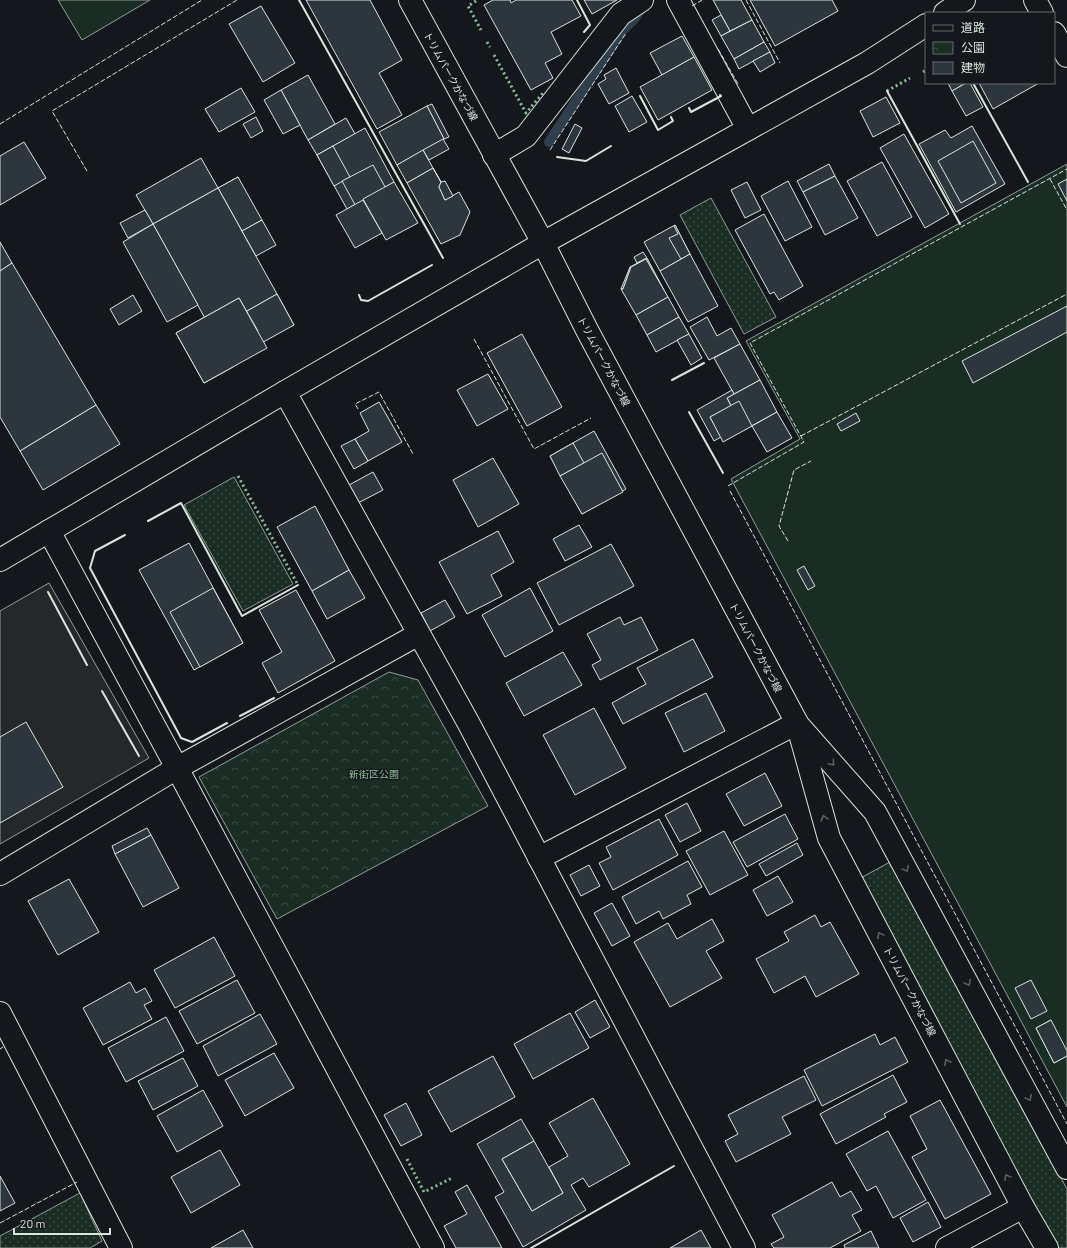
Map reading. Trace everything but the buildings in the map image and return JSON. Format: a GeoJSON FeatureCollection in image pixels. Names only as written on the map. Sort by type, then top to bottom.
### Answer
{"type":"FeatureCollection","features":[{"type":"Feature","properties":{"kind":"street","name":"トリムパークかなづ線"},"geometry":{"type":"LineString","coordinates":[[410,0],[543,243],[587,330],[797,723],[829,838],[1023,1207],[1047,1248]]}},
{"type":"Feature","properties":{"kind":"street"},"geometry":{"type":"LineString","coordinates":[[494,155],[526,136],[621,14],[642,0]]}},
{"type":"Feature","properties":{"kind":"street"},"geometry":{"type":"LineString","coordinates":[[678,0],[748,128]]}},
{"type":"Feature","properties":{"kind":"street"},"geometry":{"type":"LineString","coordinates":[[946,12],[964,0]]}},
{"type":"Feature","properties":{"kind":"street"},"geometry":{"type":"LineString","coordinates":[[1035,0],[1041,12]]}},
{"type":"Feature","properties":{"kind":"street"},"geometry":{"type":"LineString","coordinates":[[0,560],[285,392],[543,243],[867,63],[925,26]]}},
{"type":"Feature","properties":{"kind":"street"},"geometry":{"type":"LineString","coordinates":[[1055,35],[1067,56]]}},
{"type":"Feature","properties":{"kind":"street"},"geometry":{"type":"LineString","coordinates":[[285,392],[470,724],[744,1248]]}},
{"type":"Feature","properties":{"kind":"street"},"geometry":{"type":"LineString","coordinates":[[49,531],[433,1248]]}},
{"type":"Feature","properties":{"kind":"street"},"geometry":{"type":"LineString","coordinates":[[0,874],[177,768],[419,634]]}},
{"type":"Feature","properties":{"kind":"street","name":"トリムパークかなづ線"},"geometry":{"type":"LineString","coordinates":[[797,723],[875,812],[1067,1168]]}},
{"type":"Feature","properties":{"kind":"street"},"geometry":{"type":"LineString","coordinates":[[539,858],[797,723]]}},
{"type":"Feature","properties":{"kind":"street"},"geometry":{"type":"LineString","coordinates":[[0,1013],[121,1248]]}},
{"type":"Feature","properties":{"kind":"street"},"geometry":{"type":"LineString","coordinates":[[947,1248],[1023,1207]]}},
{"type":"Feature","properties":{"kind":"green space"},"geometry":{"type":"Polygon","coordinates":[[[58,0],[150,0],[82,40],[58,0]]]}},
{"type":"Feature","properties":{"kind":"green space"},"geometry":{"type":"Polygon","coordinates":[[[1067,164],[1067,1107],[731,479],[800,439],[746,341],[1067,164]]]}},
{"type":"Feature","properties":{"kind":"green space"},"geometry":{"type":"Polygon","coordinates":[[[711,198],[776,317],[744,334],[680,215],[711,198]]]}},
{"type":"Feature","properties":{"kind":"green space"},"geometry":{"type":"Polygon","coordinates":[[[234,477],[293,584],[243,611],[184,505],[234,477]]]}},
{"type":"Feature","properties":{"kind":"green space","name":"新街区公園"},"geometry":{"type":"Polygon","coordinates":[[[389,672],[418,680],[488,806],[277,919],[199,777],[389,672]]]}},
{"type":"Feature","properties":{"kind":"green space"},"geometry":{"type":"Polygon","coordinates":[[[890,862],[1067,1189],[1067,1248],[1057,1248],[859,879],[890,862]]]}},
{"type":"Feature","properties":{"kind":"green space"},"geometry":{"type":"Polygon","coordinates":[[[80,1193],[102,1241],[90,1248],[0,1248],[0,1236],[80,1193]]]}},
{"type":"Feature","properties":{"kind":"shaded area"},"geometry":{"type":"Polygon","coordinates":[[[49,583],[149,758],[0,844],[0,611],[49,583]]]}},
{"type":"Feature","properties":{"kind":"waterway"},"geometry":{"type":"LineString","coordinates":[[549,142],[623,30],[635,18],[642,7]]}},
{"type":"Feature","properties":{"kind":"hedge"},"geometry":{"type":"LineString","coordinates":[[476,1],[468,6],[481,30]]}},
{"type":"Feature","properties":{"kind":"hedge"},"geometry":{"type":"LineString","coordinates":[[487,42],[490,47]]}},
{"type":"Feature","properties":{"kind":"hedge"},"geometry":{"type":"LineString","coordinates":[[494,55],[526,113],[543,93]]}},
{"type":"Feature","properties":{"kind":"hedge"},"geometry":{"type":"LineString","coordinates":[[887,91],[910,78]]}},
{"type":"Feature","properties":{"kind":"hedge"},"geometry":{"type":"LineString","coordinates":[[238,476],[298,585]]}},
{"type":"Feature","properties":{"kind":"hedge"},"geometry":{"type":"LineString","coordinates":[[407,1159],[424,1192],[452,1178]]}},
{"type":"Feature","properties":{"kind":"fence"},"geometry":{"type":"LineString","coordinates":[[0,124],[202,0]]}},
{"type":"Feature","properties":{"kind":"fence"},"geometry":{"type":"LineString","coordinates":[[87,171],[52,111],[237,0]]}},
{"type":"Feature","properties":{"kind":"fence"},"geometry":{"type":"LineString","coordinates":[[692,6],[702,0]]}},
{"type":"Feature","properties":{"kind":"fence"},"geometry":{"type":"LineString","coordinates":[[746,0],[780,63]]}},
{"type":"Feature","properties":{"kind":"fence"},"geometry":{"type":"LineString","coordinates":[[550,150],[626,33]]}},
{"type":"Feature","properties":{"kind":"fence"},"geometry":{"type":"LineString","coordinates":[[718,49],[738,84]]}},
{"type":"Feature","properties":{"kind":"fence"},"geometry":{"type":"LineString","coordinates":[[728,486],[804,442],[750,343],[1067,169]]}},
{"type":"Feature","properties":{"kind":"fence"},"geometry":{"type":"LineString","coordinates":[[1050,179],[1067,210]]}},
{"type":"Feature","properties":{"kind":"fence"},"geometry":{"type":"LineString","coordinates":[[801,436],[1067,294]]}},
{"type":"Feature","properties":{"kind":"fence"},"geometry":{"type":"LineString","coordinates":[[474,339],[534,449],[591,418]]}},
{"type":"Feature","properties":{"kind":"fence"},"geometry":{"type":"LineString","coordinates":[[358,409],[355,404],[379,392],[413,454]]}},
{"type":"Feature","properties":{"kind":"fence"},"geometry":{"type":"LineString","coordinates":[[788,541],[779,526],[794,470],[811,461]]}},
{"type":"Feature","properties":{"kind":"fence"},"geometry":{"type":"LineString","coordinates":[[730,491],[1067,1124]]}},
{"type":"Feature","properties":{"kind":"fence"},"geometry":{"type":"LineString","coordinates":[[0,1223],[77,1182]]}},
{"type":"Feature","properties":{"kind":"wall"},"geometry":{"type":"LineString","coordinates":[[299,0],[443,258]]}},
{"type":"Feature","properties":{"kind":"wall"},"geometry":{"type":"LineString","coordinates":[[577,0],[590,25],[584,32]]}},
{"type":"Feature","properties":{"kind":"wall"},"geometry":{"type":"LineString","coordinates":[[974,84],[1028,182]]}},
{"type":"Feature","properties":{"kind":"wall"},"geometry":{"type":"LineString","coordinates":[[887,91],[960,224]]}},
{"type":"Feature","properties":{"kind":"wall"},"geometry":{"type":"LineString","coordinates":[[689,108],[691,112],[721,96],[720,95]]}},
{"type":"Feature","properties":{"kind":"wall"},"geometry":{"type":"LineString","coordinates":[[640,96],[658,130],[673,121],[671,117]]}},
{"type":"Feature","properties":{"kind":"wall"},"geometry":{"type":"LineString","coordinates":[[557,157],[586,161],[611,146]]}},
{"type":"Feature","properties":{"kind":"wall"},"geometry":{"type":"LineString","coordinates":[[359,295],[361,300],[368,301],[432,265]]}},
{"type":"Feature","properties":{"kind":"wall"},"geometry":{"type":"LineString","coordinates":[[672,380],[704,363]]}},
{"type":"Feature","properties":{"kind":"wall"},"geometry":{"type":"LineString","coordinates":[[689,412],[723,473]]}},
{"type":"Feature","properties":{"kind":"wall"},"geometry":{"type":"LineString","coordinates":[[148,521],[181,503],[242,616],[298,585]]}},
{"type":"Feature","properties":{"kind":"wall"},"geometry":{"type":"LineString","coordinates":[[125,535],[95,551],[90,568],[181,738],[192,742],[227,723]]}},
{"type":"Feature","properties":{"kind":"wall"},"geometry":{"type":"LineString","coordinates":[[48,592],[87,665]]}},
{"type":"Feature","properties":{"kind":"wall"},"geometry":{"type":"LineString","coordinates":[[102,691],[139,756]]}},
{"type":"Feature","properties":{"kind":"wall"},"geometry":{"type":"LineString","coordinates":[[240,716],[274,698]]}},
{"type":"Feature","properties":{"kind":"wall"},"geometry":{"type":"LineString","coordinates":[[531,1248],[674,1166]]}}]}
